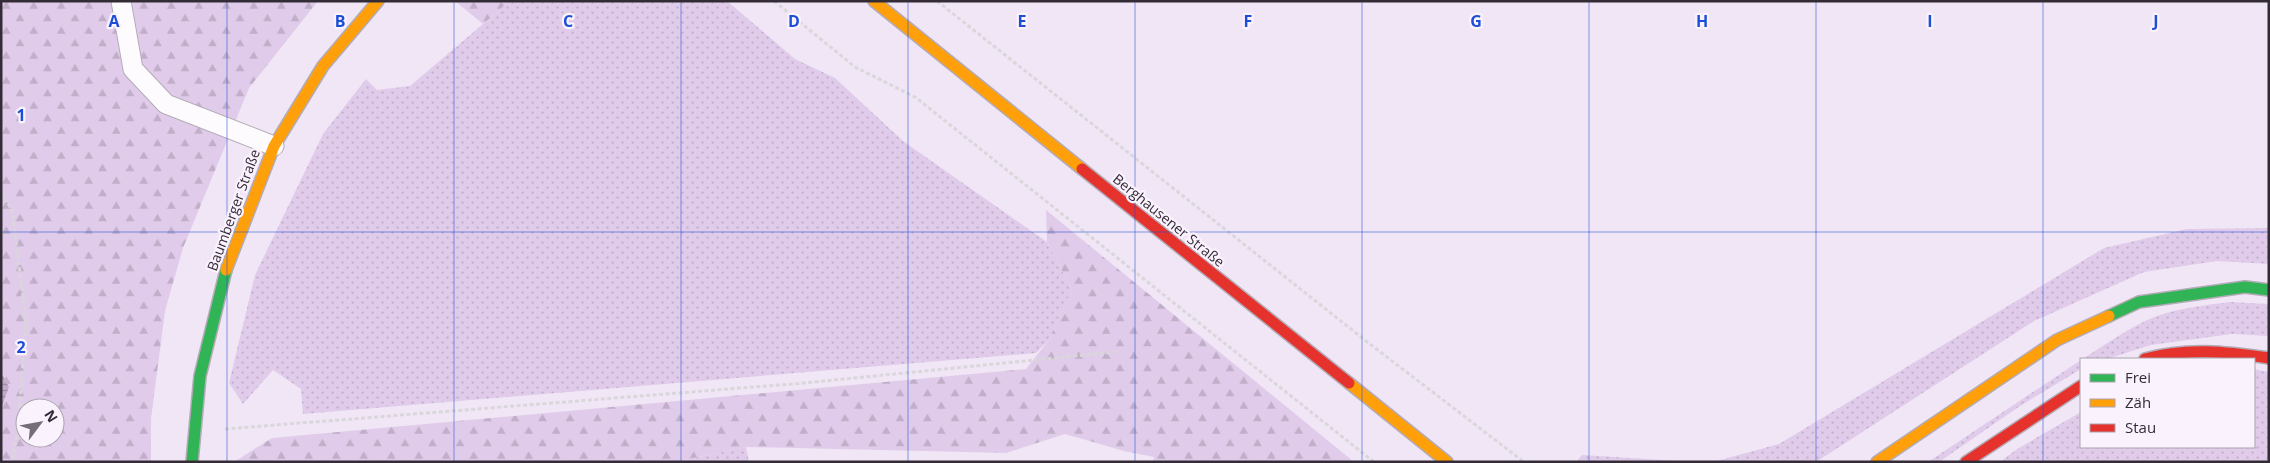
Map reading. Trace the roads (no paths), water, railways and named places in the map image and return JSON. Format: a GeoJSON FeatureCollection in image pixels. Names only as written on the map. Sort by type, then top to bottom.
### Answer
{"type":"FeatureCollection","features":[{"type":"Feature","properties":{"kind":"main road","name":"Baumberger Straße"},"geometry":{"type":"LineString","coordinates":[[192,462],[200,376],[226,269],[274,146],[322,66],[368,10],[378,1]]}},
{"type":"Feature","properties":{"kind":"main road","name":"Berghausener Straße"},"geometry":{"type":"LineString","coordinates":[[874,1],[1447,462]]}},
{"type":"Feature","properties":{"kind":"main road"},"geometry":{"type":"LineString","coordinates":[[1876,462],[2057,340],[2139,302],[2244,287],[2269,290]]}},
{"type":"Feature","properties":{"kind":"main road"},"geometry":{"type":"LineString","coordinates":[[2148,358],[2158,355],[2216,350],[2269,358]]}},
{"type":"Feature","properties":{"kind":"main road"},"geometry":{"type":"LineString","coordinates":[[1966,462],[2004,435],[2080,387]]}},
{"type":"Feature","properties":{"kind":"lane"},"geometry":{"type":"LineString","coordinates":[[120,1],[133,69],[166,104],[274,146]]}}]}
